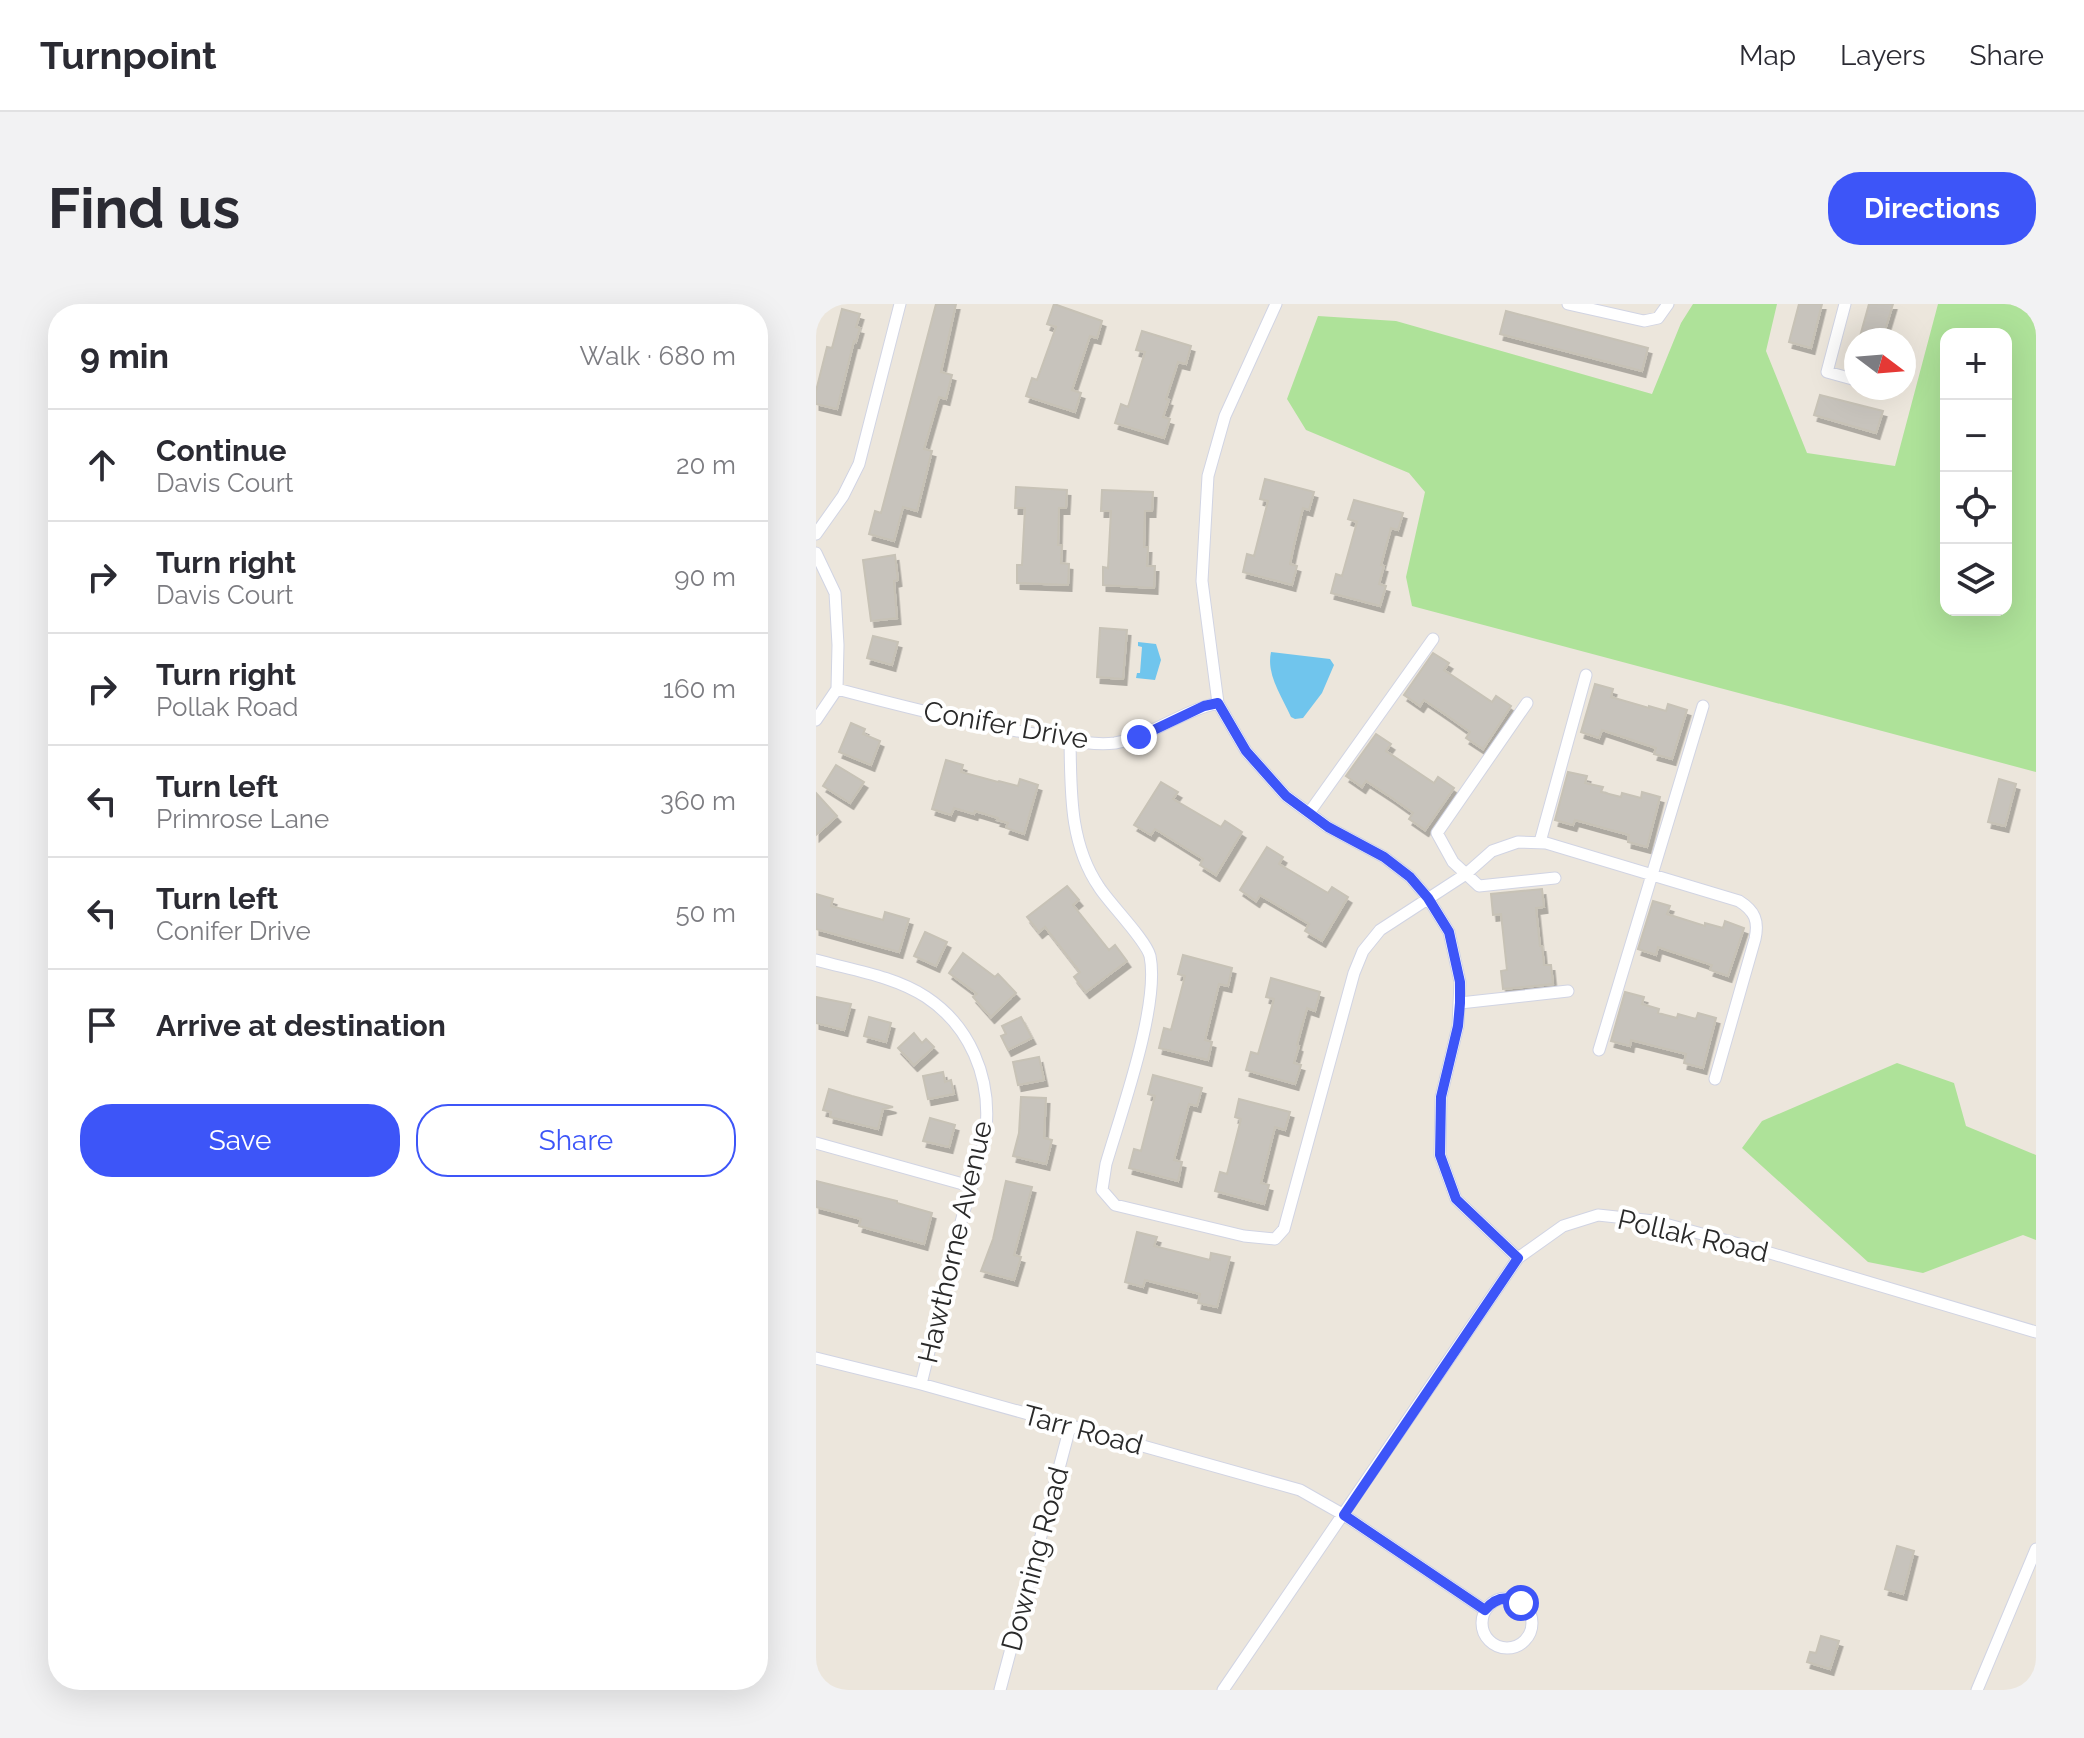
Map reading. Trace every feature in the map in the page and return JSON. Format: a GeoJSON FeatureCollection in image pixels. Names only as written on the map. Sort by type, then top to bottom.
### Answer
{"type":"FeatureCollection","features":[{"type":"Feature","properties":{"kind":"street"},"geometry":{"type":"LineString","coordinates":[[816,534],[843,496],[859,464],[900,304]]}},
{"type":"Feature","properties":{"kind":"street"},"geometry":{"type":"LineString","coordinates":[[1276,304],[1225,416],[1208,476],[1202,581],[1218,703],[1246,751],[1286,796],[1328,827],[1384,857],[1410,877],[1428,898],[1449,932],[1460,982],[1460,1003],[1458,1026],[1441,1097],[1440,1155],[1456,1199],[1518,1258]]}},
{"type":"Feature","properties":{"kind":"street"},"geometry":{"type":"LineString","coordinates":[[1568,304],[1644,321],[1658,318],[1668,304]]}},
{"type":"Feature","properties":{"kind":"street"},"geometry":{"type":"LineString","coordinates":[[1844,377],[1827,372],[1845,304]]}},
{"type":"Feature","properties":{"kind":"street"},"geometry":{"type":"LineString","coordinates":[[816,553],[835,593],[837,689],[816,720]]}},
{"type":"Feature","properties":{"kind":"street"},"geometry":{"type":"LineString","coordinates":[[1309,813],[1433,639]]}},
{"type":"Feature","properties":{"kind":"street"},"geometry":{"type":"LineString","coordinates":[[1540,842],[1586,675]]}},
{"type":"Feature","properties":{"kind":"street","name":"Conifer Drive"},"geometry":{"type":"LineString","coordinates":[[837,689],[943,717],[1070,740],[1111,743],[1139,737],[1204,706],[1218,703]]}},
{"type":"Feature","properties":{"kind":"street"},"geometry":{"type":"LineString","coordinates":[[1527,703],[1437,833],[1453,862],[1479,886],[1555,878]]}},
{"type":"Feature","properties":{"kind":"street"},"geometry":{"type":"LineString","coordinates":[[1599,1050],[1703,706]]}},
{"type":"Feature","properties":{"kind":"street"},"geometry":{"type":"LineString","coordinates":[[1070,740],[1071,806],[1079,849],[1098,886],[1149,952],[1151,994],[1106,1164],[1102,1190],[1115,1205],[1244,1236],[1275,1239],[1284,1229],[1354,973],[1363,951],[1380,930],[1466,874],[1492,851],[1518,842],[1540,842],[1652,874],[1739,901],[1751,909],[1758,925],[1715,1079]]}},
{"type":"Feature","properties":{"kind":"street","name":"Hawthorne Avenue"},"geometry":{"type":"LineString","coordinates":[[816,960],[908,986],[946,1013],[973,1050],[983,1079],[986,1132],[921,1384]]}},
{"type":"Feature","properties":{"kind":"street"},"geometry":{"type":"LineString","coordinates":[[1460,1003],[1568,991]]}},
{"type":"Feature","properties":{"kind":"street"},"geometry":{"type":"LineString","coordinates":[[816,1143],[970,1186]]}},
{"type":"Feature","properties":{"kind":"street","name":"Pollak Road"},"geometry":{"type":"LineString","coordinates":[[1223,1690],[1518,1258],[1563,1226],[1598,1215],[1654,1221],[2036,1332]]}},
{"type":"Feature","properties":{"kind":"street","name":"Tarr Road"},"geometry":{"type":"LineString","coordinates":[[816,1358],[921,1384],[1300,1490],[1344,1515],[1485,1610]]}},
{"type":"Feature","properties":{"kind":"street","name":"Downing Road"},"geometry":{"type":"LineString","coordinates":[[1000,1690],[1070,1427]]}},
{"type":"Feature","properties":{"kind":"street"},"geometry":{"type":"LineString","coordinates":[[1977,1690],[2036,1549]]}},
{"type":"Feature","properties":{"kind":"street"},"geometry":{"type":"LineString","coordinates":[[1514,1599],[1521,1603],[1531,1616],[1532,1624],[1526,1640],[1512,1648],[1496,1646],[1489,1641],[1482,1627],[1485,1610],[1497,1600],[1514,1599]]}},
{"type":"Feature","properties":{"kind":"green space"},"geometry":{"type":"Polygon","coordinates":[[[1693,304],[1777,304],[1766,351],[1807,453],[1895,466],[1913,400],[1916,400],[1916,387],[1938,304],[2036,304],[2036,772],[1412,606],[1406,577],[1425,492],[1409,473],[1306,430],[1287,399],[1318,316],[1396,321],[1652,394],[1681,323],[1693,304]]]}},
{"type":"Feature","properties":{"kind":"green space"},"geometry":{"type":"Polygon","coordinates":[[[1897,1063],[1954,1083],[1966,1126],[2036,1155],[2036,1240],[2023,1235],[1923,1273],[1868,1262],[1742,1148],[1762,1121],[1897,1063]]]}},
{"type":"Feature","properties":{"kind":"water"},"geometry":{"type":"Polygon","coordinates":[[[1138,642],[1156,644],[1161,660],[1155,680],[1136,678],[1140,673],[1142,647],[1138,646],[1138,642]]]}},
{"type":"Feature","properties":{"kind":"water"},"geometry":{"type":"Polygon","coordinates":[[[1271,652],[1330,659],[1334,665],[1322,693],[1303,718],[1291,717],[1279,693],[1271,669],[1271,652]]]}},
{"type":"Feature","properties":{"kind":"building"},"geometry":{"type":"Polygon","coordinates":[[[936,304],[956,304],[941,372],[952,375],[946,399],[939,397],[924,449],[932,451],[917,511],[903,507],[894,541],[869,534],[875,511],[881,513],[936,304]]]}},
{"type":"Feature","properties":{"kind":"building"},"geometry":{"type":"Polygon","coordinates":[[[1054,304],[1102,321],[1097,338],[1090,336],[1072,390],[1081,393],[1075,412],[1026,396],[1032,378],[1037,380],[1056,327],[1047,324],[1054,304]]]}},
{"type":"Feature","properties":{"kind":"building"},"geometry":{"type":"Polygon","coordinates":[[[1799,304],[1822,304],[1811,348],[1789,342],[1799,304]]]}},
{"type":"Feature","properties":{"kind":"building"},"geometry":{"type":"Polygon","coordinates":[[[1869,304],[1893,304],[1886,328],[1862,328],[1869,304]]]}},
{"type":"Feature","properties":{"kind":"building"},"geometry":{"type":"Polygon","coordinates":[[[842,309],[860,314],[856,327],[860,328],[837,409],[816,404],[816,391],[827,347],[832,348],[842,309]]]}},
{"type":"Feature","properties":{"kind":"building"},"geometry":{"type":"Polygon","coordinates":[[[1506,311],[1648,348],[1642,371],[1500,334],[1506,311]]]}},
{"type":"Feature","properties":{"kind":"building"},"geometry":{"type":"Polygon","coordinates":[[[1142,331],[1191,346],[1186,364],[1178,362],[1166,399],[1169,400],[1163,417],[1170,419],[1164,438],[1115,423],[1121,404],[1128,407],[1145,352],[1136,350],[1142,331]]]}},
{"type":"Feature","properties":{"kind":"building"},"geometry":{"type":"Polygon","coordinates":[[[1820,395],[1883,411],[1876,433],[1814,415],[1820,395]]]}},
{"type":"Feature","properties":{"kind":"building"},"geometry":{"type":"Polygon","coordinates":[[[1265,479],[1314,492],[1309,510],[1303,508],[1294,545],[1290,564],[1297,566],[1292,585],[1243,572],[1247,554],[1254,556],[1268,501],[1260,499],[1265,479]]]}},
{"type":"Feature","properties":{"kind":"building"},"geometry":{"type":"Polygon","coordinates":[[[1016,487],[1067,490],[1066,508],[1059,508],[1058,545],[1062,545],[1061,563],[1069,564],[1068,585],[1017,583],[1017,565],[1022,565],[1025,508],[1015,508],[1016,487]]]}},
{"type":"Feature","properties":{"kind":"building"},"geometry":{"type":"Polygon","coordinates":[[[1102,490],[1153,492],[1152,511],[1145,511],[1144,547],[1148,547],[1147,566],[1155,566],[1154,588],[1103,585],[1103,567],[1108,568],[1111,511],[1101,511],[1102,490]]]}},
{"type":"Feature","properties":{"kind":"building"},"geometry":{"type":"Polygon","coordinates":[[[1354,500],[1403,513],[1398,530],[1391,528],[1381,565],[1384,566],[1379,584],[1386,586],[1380,606],[1331,593],[1336,574],[1342,576],[1357,522],[1348,519],[1354,500]]]}},
{"type":"Feature","properties":{"kind":"building"},"geometry":{"type":"Polygon","coordinates":[[[895,555],[897,618],[871,621],[863,560],[895,555]]]}},
{"type":"Feature","properties":{"kind":"building"},"geometry":{"type":"Polygon","coordinates":[[[1100,628],[1127,630],[1123,679],[1097,677],[1100,628]]]}},
{"type":"Feature","properties":{"kind":"building"},"geometry":{"type":"Polygon","coordinates":[[[873,636],[898,642],[892,665],[867,658],[873,636]]]}},
{"type":"Feature","properties":{"kind":"building"},"geometry":{"type":"Polygon","coordinates":[[[1433,653],[1449,663],[1444,670],[1492,702],[1496,696],[1511,706],[1483,749],[1466,738],[1470,732],[1449,717],[1424,700],[1420,706],[1404,695],[1433,653]]]}},
{"type":"Feature","properties":{"kind":"building"},"geometry":{"type":"Polygon","coordinates":[[[1595,684],[1613,689],[1611,697],[1649,708],[1666,711],[1668,704],[1687,710],[1672,759],[1654,754],[1656,748],[1602,730],[1599,738],[1581,732],[1595,684]]]}},
{"type":"Feature","properties":{"kind":"building"},"geometry":{"type":"Polygon","coordinates":[[[851,723],[865,729],[863,734],[880,741],[871,765],[839,752],[851,723]]]}},
{"type":"Feature","properties":{"kind":"building"},"geometry":{"type":"Polygon","coordinates":[[[1376,734],[1391,744],[1386,751],[1434,783],[1438,777],[1454,788],[1425,830],[1409,819],[1413,813],[1392,798],[1366,781],[1362,787],[1346,776],[1376,734]]]}},
{"type":"Feature","properties":{"kind":"building"},"geometry":{"type":"Polygon","coordinates":[[[946,760],[963,765],[961,772],[1018,786],[1020,779],[1038,785],[1024,834],[1006,828],[1008,823],[998,818],[975,811],[974,814],[954,808],[951,815],[932,809],[946,760]]]}},
{"type":"Feature","properties":{"kind":"building"},"geometry":{"type":"Polygon","coordinates":[[[836,765],[864,782],[850,803],[823,786],[836,765]]]}},
{"type":"Feature","properties":{"kind":"building"},"geometry":{"type":"Polygon","coordinates":[[[1568,772],[1587,776],[1585,783],[1603,787],[1601,792],[1641,798],[1642,792],[1660,797],[1647,847],[1628,842],[1629,835],[1575,820],[1573,825],[1555,820],[1568,772]]]}},
{"type":"Feature","properties":{"kind":"building"},"geometry":{"type":"Polygon","coordinates":[[[1999,779],[2016,784],[2005,826],[1988,822],[1999,779]]]}},
{"type":"Feature","properties":{"kind":"building"},"geometry":{"type":"Polygon","coordinates":[[[1161,782],[1178,792],[1173,799],[1221,827],[1225,821],[1242,832],[1216,875],[1200,865],[1203,859],[1155,829],[1151,835],[1134,825],[1161,782]]]}},
{"type":"Feature","properties":{"kind":"building"},"geometry":{"type":"Polygon","coordinates":[[[816,793],[837,816],[816,835],[816,793]]]}},
{"type":"Feature","properties":{"kind":"building"},"geometry":{"type":"Polygon","coordinates":[[[1267,847],[1283,857],[1279,864],[1328,893],[1332,887],[1348,897],[1322,941],[1305,931],[1309,924],[1260,895],[1256,901],[1240,890],[1267,847]]]}},
{"type":"Feature","properties":{"kind":"building"},"geometry":{"type":"Polygon","coordinates":[[[1067,886],[1079,900],[1073,905],[1109,950],[1115,945],[1127,961],[1086,992],[1074,977],[1080,972],[1045,927],[1039,932],[1027,917],[1067,886]]]}},
{"type":"Feature","properties":{"kind":"building"},"geometry":{"type":"Polygon","coordinates":[[[1542,889],[1544,907],[1536,908],[1540,946],[1544,965],[1551,965],[1553,984],[1503,989],[1501,971],[1507,970],[1501,914],[1493,915],[1491,894],[1542,889]]]}},
{"type":"Feature","properties":{"kind":"building"},"geometry":{"type":"Polygon","coordinates":[[[816,894],[833,899],[831,906],[883,920],[885,912],[909,919],[899,952],[816,929],[816,894]]]}},
{"type":"Feature","properties":{"kind":"building"},"geometry":{"type":"Polygon","coordinates":[[[1653,901],[1670,906],[1667,914],[1705,926],[1705,923],[1723,928],[1725,921],[1744,928],[1728,976],[1710,970],[1712,965],[1658,947],[1656,955],[1638,949],[1653,901]]]}},
{"type":"Feature","properties":{"kind":"building"},"geometry":{"type":"Polygon","coordinates":[[[925,932],[947,942],[936,966],[914,956],[925,932]]]}},
{"type":"Feature","properties":{"kind":"building"},"geometry":{"type":"Polygon","coordinates":[[[963,953],[995,977],[998,974],[1016,993],[991,1017],[973,997],[977,994],[949,973],[963,953]]]}},
{"type":"Feature","properties":{"kind":"building"},"geometry":{"type":"Polygon","coordinates":[[[1183,955],[1232,968],[1228,986],[1219,984],[1205,1040],[1212,1042],[1208,1060],[1159,1048],[1164,1028],[1171,1030],[1185,976],[1178,974],[1183,955]]]}},
{"type":"Feature","properties":{"kind":"building"},"geometry":{"type":"Polygon","coordinates":[[[1271,978],[1320,992],[1315,1011],[1307,1008],[1294,1063],[1301,1065],[1295,1084],[1246,1070],[1251,1052],[1258,1054],[1274,999],[1266,997],[1271,978]]]}},
{"type":"Feature","properties":{"kind":"building"},"geometry":{"type":"Polygon","coordinates":[[[1625,992],[1644,997],[1642,1004],[1659,1009],[1658,1013],[1696,1019],[1698,1013],[1716,1018],[1703,1068],[1684,1063],[1686,1054],[1631,1040],[1630,1046],[1611,1041],[1625,992]]]}},
{"type":"Feature","properties":{"kind":"building"},"geometry":{"type":"Polygon","coordinates":[[[816,997],[851,1004],[844,1030],[816,1023],[816,997]]]}},
{"type":"Feature","properties":{"kind":"building"},"geometry":{"type":"Polygon","coordinates":[[[869,1017],[891,1023],[886,1042],[864,1036],[869,1017]]]}},
{"type":"Feature","properties":{"kind":"building"},"geometry":{"type":"Polygon","coordinates":[[[1021,1017],[1032,1038],[1008,1050],[1001,1036],[1006,1034],[1002,1026],[1021,1017]]]}},
{"type":"Feature","properties":{"kind":"building"},"geometry":{"type":"Polygon","coordinates":[[[914,1033],[922,1043],[926,1039],[934,1047],[914,1065],[898,1048],[914,1033]]]}},
{"type":"Feature","properties":{"kind":"building"},"geometry":{"type":"Polygon","coordinates":[[[1039,1057],[1044,1080],[1018,1085],[1013,1062],[1039,1057]]]}},
{"type":"Feature","properties":{"kind":"building"},"geometry":{"type":"Polygon","coordinates":[[[943,1072],[945,1082],[951,1080],[954,1094],[928,1099],[923,1076],[943,1072]]]}},
{"type":"Feature","properties":{"kind":"building"},"geometry":{"type":"Polygon","coordinates":[[[1153,1075],[1202,1088],[1197,1106],[1189,1104],[1174,1160],[1182,1162],[1178,1181],[1129,1168],[1134,1149],[1141,1151],[1155,1096],[1148,1094],[1153,1075]]]}},
{"type":"Feature","properties":{"kind":"building"},"geometry":{"type":"Polygon","coordinates":[[[829,1089],[893,1107],[883,1109],[878,1129],[830,1117],[831,1112],[823,1110],[829,1089]]]}},
{"type":"Feature","properties":{"kind":"building"},"geometry":{"type":"Polygon","coordinates":[[[1021,1097],[1046,1098],[1044,1138],[1052,1140],[1046,1164],[1013,1156],[1019,1133],[1021,1097]]]}},
{"type":"Feature","properties":{"kind":"building"},"geometry":{"type":"Polygon","coordinates":[[[1239,1099],[1290,1112],[1285,1130],[1275,1127],[1261,1183],[1269,1185],[1264,1204],[1215,1191],[1220,1172],[1227,1174],[1241,1119],[1235,1117],[1239,1099]]]}},
{"type":"Feature","properties":{"kind":"building"},"geometry":{"type":"Polygon","coordinates":[[[930,1118],[955,1125],[949,1147],[923,1141],[930,1118]]]}},
{"type":"Feature","properties":{"kind":"building"},"geometry":{"type":"Polygon","coordinates":[[[816,1181],[932,1213],[924,1244],[859,1226],[861,1219],[816,1207],[816,1181]]]}},
{"type":"Feature","properties":{"kind":"building"},"geometry":{"type":"Polygon","coordinates":[[[1006,1181],[1032,1187],[1014,1255],[1021,1257],[1014,1280],[981,1271],[993,1239],[1006,1181]]]}},
{"type":"Feature","properties":{"kind":"building"},"geometry":{"type":"Polygon","coordinates":[[[1137,1232],[1157,1237],[1154,1246],[1210,1260],[1211,1253],[1230,1257],[1217,1307],[1198,1303],[1200,1294],[1145,1280],[1143,1287],[1125,1282],[1137,1232]]]}},
{"type":"Feature","properties":{"kind":"building"},"geometry":{"type":"Polygon","coordinates":[[[1897,1546],[1914,1551],[1903,1594],[1885,1589],[1897,1546]]]}},
{"type":"Feature","properties":{"kind":"building"},"geometry":{"type":"Polygon","coordinates":[[[1821,1636],[1839,1641],[1830,1669],[1807,1662],[1810,1652],[1816,1653],[1821,1636]]]}},
{"type":"Feature","properties":{"kind":"route"},"geometry":{"type":"LineString","coordinates":[[1139,737],[1204,706],[1218,703],[1246,751],[1286,796],[1328,827],[1384,857],[1410,877],[1428,898],[1449,932],[1460,982],[1460,1003],[1458,1026],[1441,1097],[1440,1155],[1456,1199],[1518,1258],[1344,1515],[1485,1610],[1497,1600],[1506,1598],[1521,1603]]}}]}
